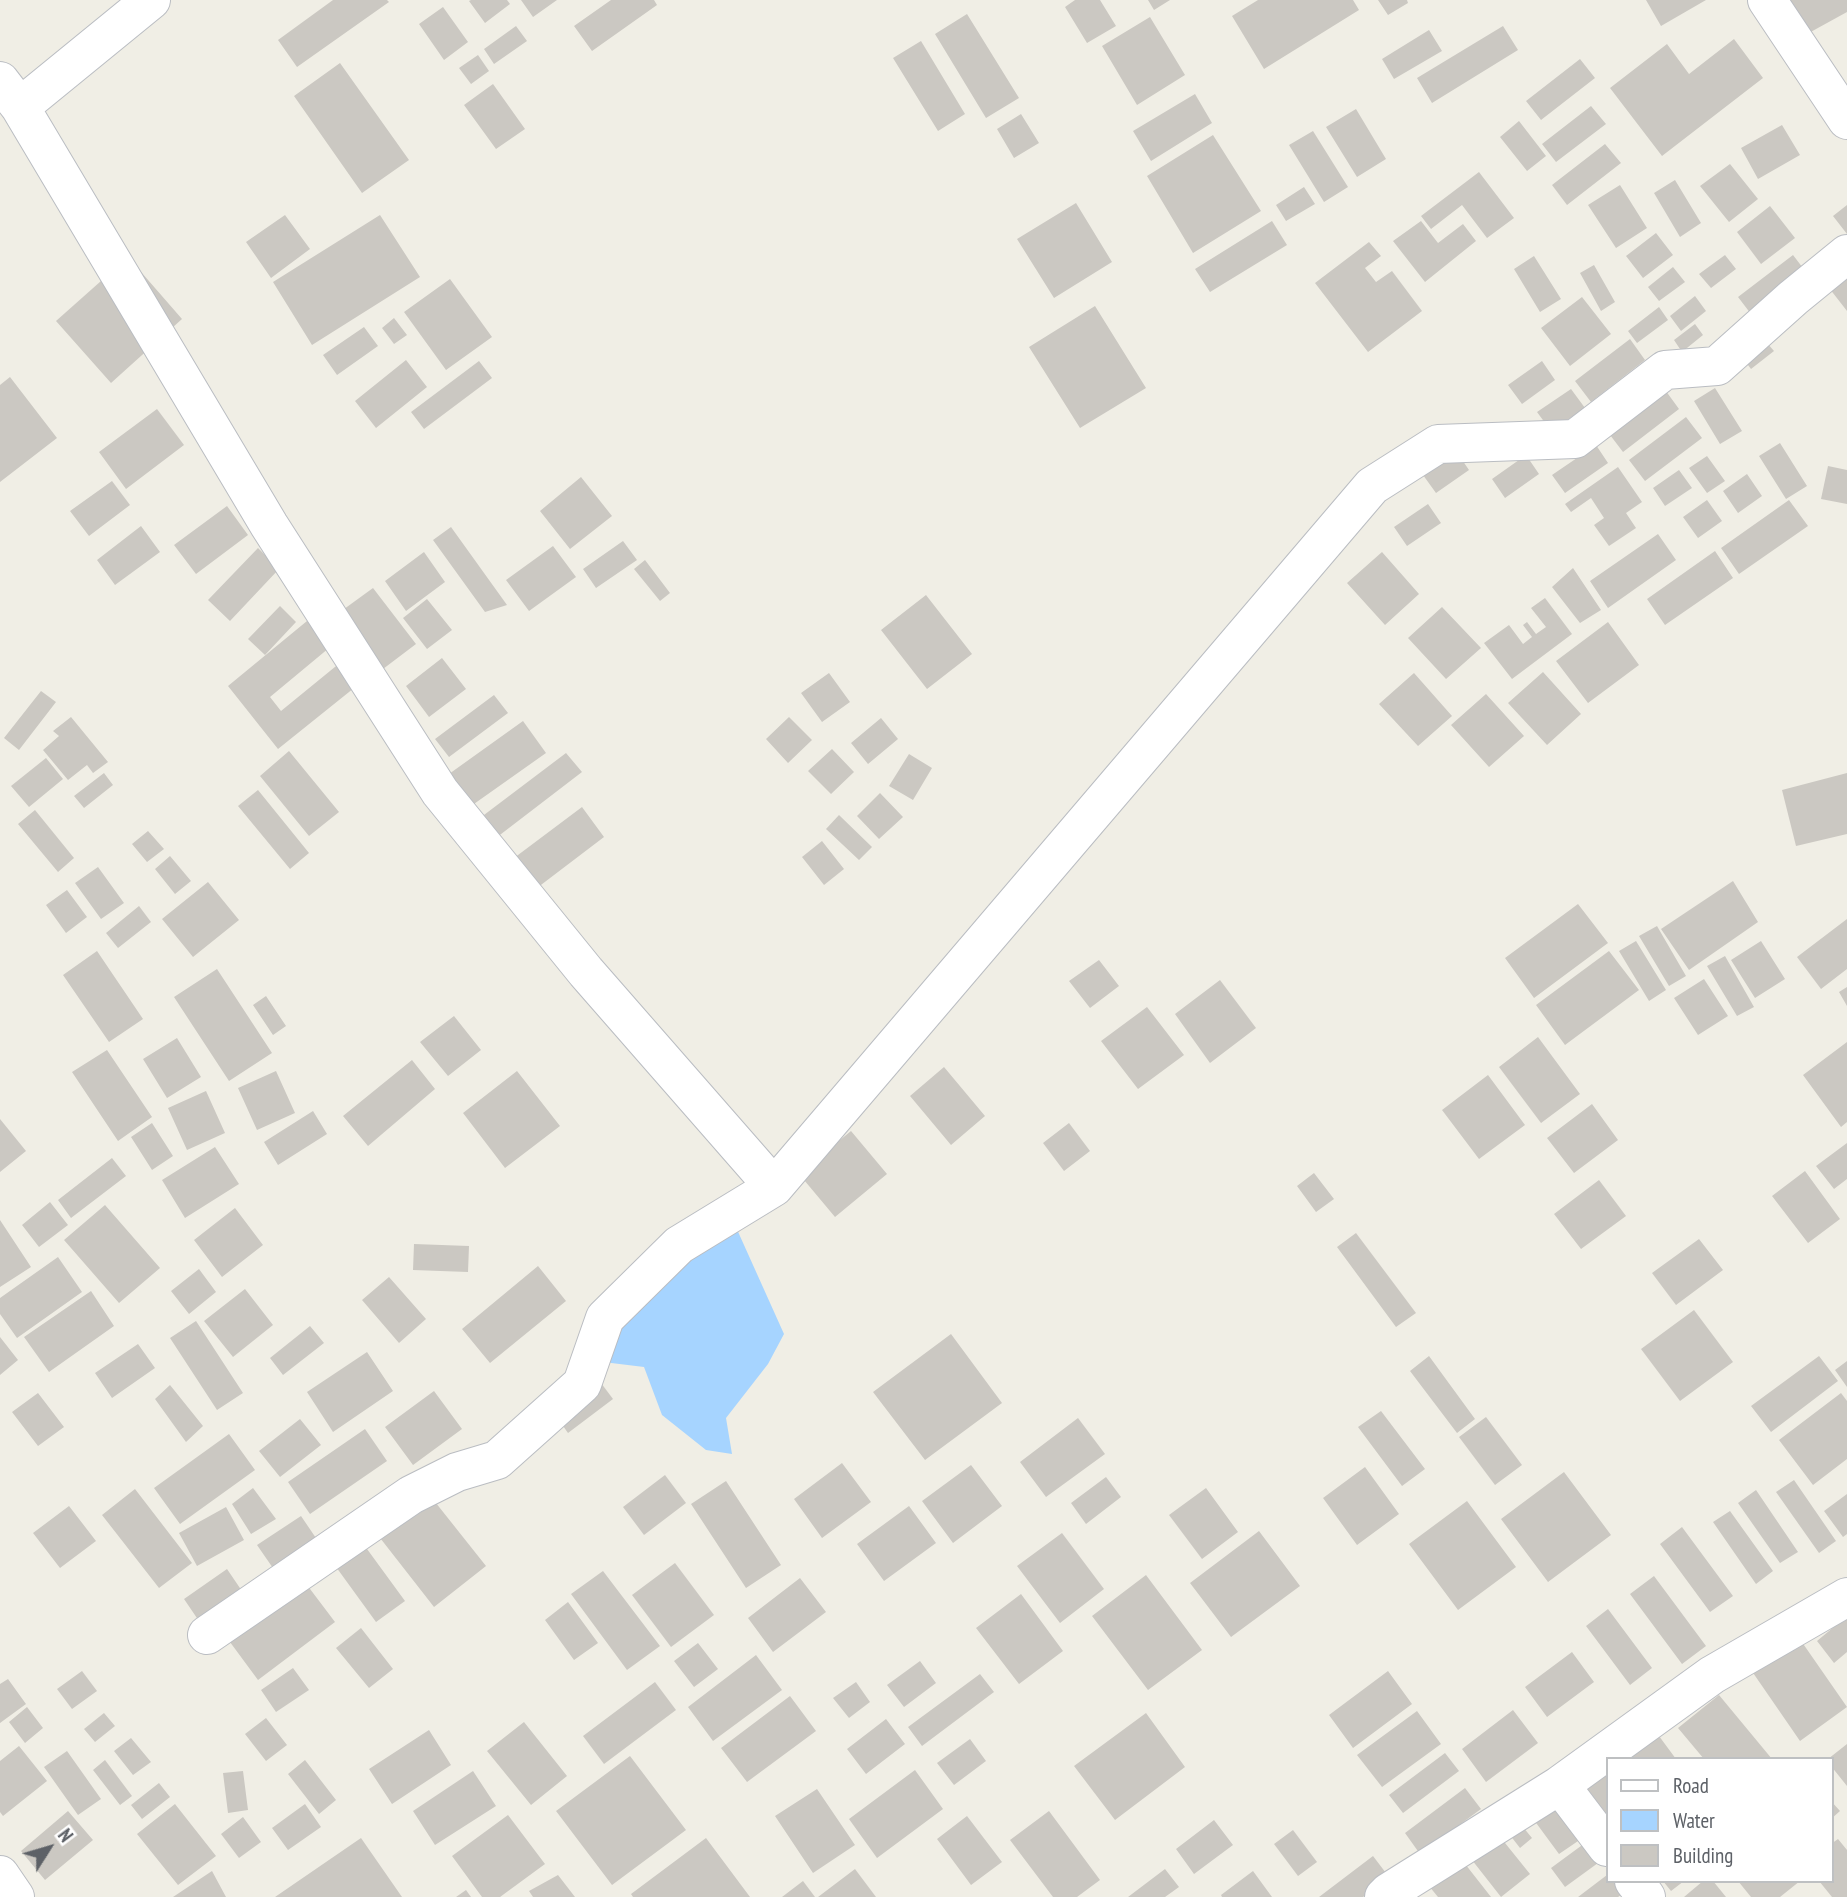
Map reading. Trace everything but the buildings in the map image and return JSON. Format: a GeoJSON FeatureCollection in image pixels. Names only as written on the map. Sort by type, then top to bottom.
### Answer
{"type":"FeatureCollection","features":[{"type":"Feature","properties":{"kind":"street"},"geometry":{"type":"LineString","coordinates":[[151,0],[10,94],[269,525],[440,792],[586,972],[774,1187]]}},
{"type":"Feature","properties":{"kind":"street"},"geometry":{"type":"LineString","coordinates":[[1766,0],[1847,120]]}},
{"type":"Feature","properties":{"kind":"street"},"geometry":{"type":"LineString","coordinates":[[207,1635],[411,1495],[457,1472],[497,1460],[582,1384],[605,1318],[679,1245],[774,1187],[1372,486],[1438,444],[1575,439],[1665,370],[1717,366],[1847,254]]}},
{"type":"Feature","properties":{"kind":"street"},"geometry":{"type":"LineString","coordinates":[[1384,1897],[1560,1784],[1712,1675],[1847,1597]]}},
{"type":"Feature","properties":{"kind":"street"},"geometry":{"type":"LineString","coordinates":[[1560,1784],[1605,1844]]}},
{"type":"Feature","properties":{"kind":"street"},"geometry":{"type":"LineString","coordinates":[[0,1875],[15,1897]]}},
{"type":"Feature","properties":{"kind":"water"},"geometry":{"type":"Polygon","coordinates":[[[735,1225],[784,1334],[768,1364],[726,1418],[732,1454],[706,1450],[662,1415],[644,1367],[595,1361],[608,1322],[735,1225]]]}}]}
